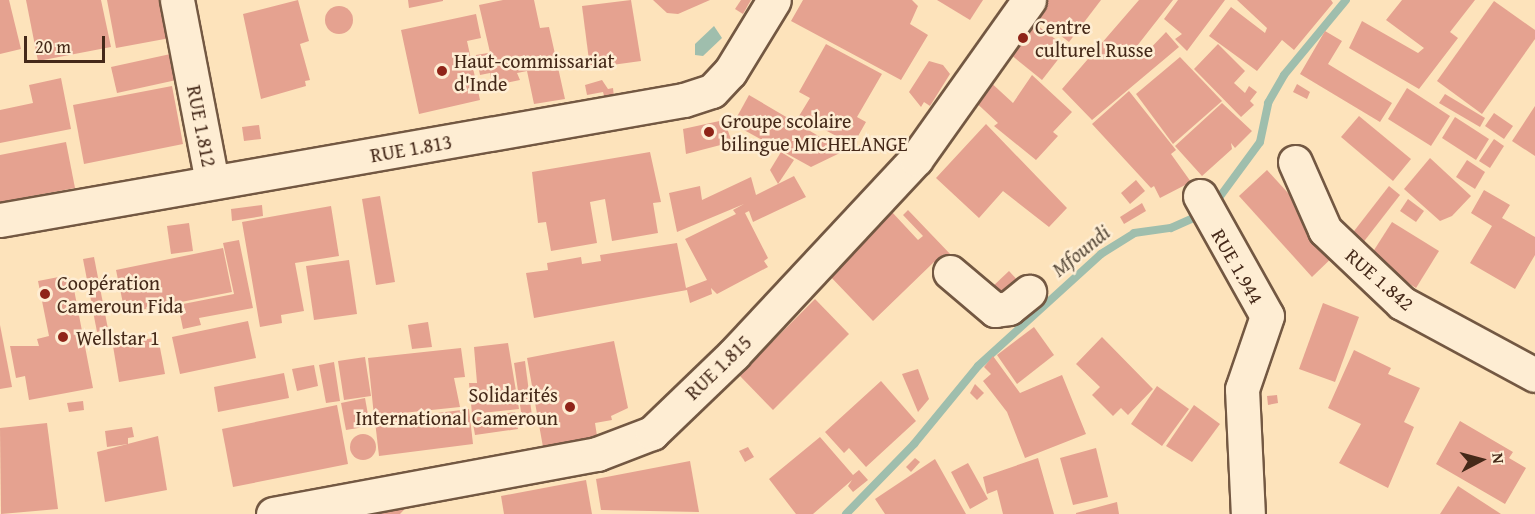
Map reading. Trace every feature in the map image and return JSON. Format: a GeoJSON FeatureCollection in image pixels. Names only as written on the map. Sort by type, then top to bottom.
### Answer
{"type":"FeatureCollection","features":[{"type":"Feature","properties":{"kind":"street","name":"RUE 1.812"},"geometry":{"type":"LineString","coordinates":[[177,0],[213,182]]}},
{"type":"Feature","properties":{"kind":"street","name":"RUE 1.813"},"geometry":{"type":"LineString","coordinates":[[0,220],[684,100],[712,91],[730,72],[774,0]]}},
{"type":"Feature","properties":{"kind":"street","name":"RUE 1.815"},"geometry":{"type":"LineString","coordinates":[[273,514],[344,508],[597,454],[652,433],[734,354],[916,159],[1029,0]]}},
{"type":"Feature","properties":{"kind":"street","name":"RUE 1.842"},"geometry":{"type":"LineString","coordinates":[[1295,162],[1325,230],[1402,303],[1535,375]]}},
{"type":"Feature","properties":{"kind":"street","name":"RUE 1.944"},"geometry":{"type":"LineString","coordinates":[[1200,196],[1267,316],[1242,389],[1248,514]]}},
{"type":"Feature","properties":{"kind":"street"},"geometry":{"type":"LineString","coordinates":[[970,281],[1001,310],[1029,292]]}},
{"type":"Feature","properties":{"kind":"shaded area"},"geometry":{"type":"Polygon","coordinates":[[[714,26],[722,38],[703,56],[695,55],[695,44],[714,26]]]}},
{"type":"Feature","properties":{"kind":"building"},"geometry":{"type":"Polygon","coordinates":[[[0,0],[9,0],[21,49],[0,54],[0,0]]]}},
{"type":"Feature","properties":{"kind":"building"},"geometry":{"type":"Polygon","coordinates":[[[26,0],[101,0],[111,47],[38,61],[26,0]]]}},
{"type":"Feature","properties":{"kind":"building"},"geometry":{"type":"Polygon","coordinates":[[[107,0],[162,0],[170,38],[116,48],[107,0]]]}},
{"type":"Feature","properties":{"kind":"building"},"geometry":{"type":"Polygon","coordinates":[[[298,0],[309,41],[300,44],[310,80],[305,81],[306,86],[261,99],[243,14],[298,0]]]}},
{"type":"Feature","properties":{"kind":"building"},"geometry":{"type":"Polygon","coordinates":[[[408,0],[443,0],[443,1],[409,8],[408,0]]]}},
{"type":"Feature","properties":{"kind":"building"},"geometry":{"type":"Polygon","coordinates":[[[503,0],[534,0],[540,28],[549,27],[565,99],[534,104],[527,71],[517,73],[520,80],[492,86],[490,73],[480,75],[476,55],[488,53],[492,61],[479,5],[503,0]]]}},
{"type":"Feature","properties":{"kind":"building"},"geometry":{"type":"Polygon","coordinates":[[[631,0],[641,61],[590,68],[582,6],[631,0]]]}},
{"type":"Feature","properties":{"kind":"building"},"geometry":{"type":"Polygon","coordinates":[[[653,0],[710,0],[678,14],[667,13],[653,0]]]}},
{"type":"Feature","properties":{"kind":"building"},"geometry":{"type":"Polygon","coordinates":[[[741,0],[751,0],[743,14],[735,9],[741,0]]]}},
{"type":"Feature","properties":{"kind":"building"},"geometry":{"type":"Polygon","coordinates":[[[803,0],[912,0],[918,6],[910,24],[928,35],[901,80],[791,21],[803,0]]]}},
{"type":"Feature","properties":{"kind":"building"},"geometry":{"type":"Polygon","coordinates":[[[937,0],[983,0],[970,20],[937,0]]]}},
{"type":"Feature","properties":{"kind":"building"},"geometry":{"type":"Polygon","coordinates":[[[1043,0],[1101,0],[1069,42],[1032,14],[1043,0]]]}},
{"type":"Feature","properties":{"kind":"building"},"geometry":{"type":"Polygon","coordinates":[[[1139,0],[1173,0],[1137,46],[1144,55],[1166,32],[1179,47],[1092,120],[1062,89],[1139,0]]]}},
{"type":"Feature","properties":{"kind":"building"},"geometry":{"type":"Polygon","coordinates":[[[1178,0],[1225,0],[1187,51],[1175,39],[1182,34],[1164,19],[1178,0]]]}},
{"type":"Feature","properties":{"kind":"building"},"geometry":{"type":"Polygon","coordinates":[[[1237,0],[1331,0],[1333,3],[1294,50],[1282,40],[1257,71],[1209,36],[1231,7],[1265,33],[1267,28],[1237,0]]]}},
{"type":"Feature","properties":{"kind":"building"},"geometry":{"type":"Polygon","coordinates":[[[1402,0],[1475,0],[1450,32],[1458,38],[1419,89],[1349,48],[1362,21],[1418,53],[1424,48],[1386,20],[1402,0]]]}},
{"type":"Feature","properties":{"kind":"building"},"geometry":{"type":"Polygon","coordinates":[[[1494,1],[1535,30],[1535,39],[1482,114],[1437,81],[1494,1]]]}},
{"type":"Feature","properties":{"kind":"building"},"geometry":{"type":"Polygon","coordinates":[[[339,6],[349,10],[353,20],[349,30],[339,34],[329,30],[325,20],[329,10],[339,6]]]}},
{"type":"Feature","properties":{"kind":"building","name":"Haut-commissariat d'Inde"},"geometry":{"type":"Polygon","coordinates":[[[476,14],[481,38],[467,41],[480,100],[419,114],[401,30],[476,14]]]}},
{"type":"Feature","properties":{"kind":"building"},"geometry":{"type":"Polygon","coordinates":[[[1029,19],[1067,48],[1042,80],[1005,50],[1029,19]]]}},
{"type":"Feature","properties":{"kind":"building"},"geometry":{"type":"Polygon","coordinates":[[[1325,31],[1342,41],[1328,64],[1392,103],[1380,122],[1300,74],[1325,31]]]}},
{"type":"Feature","properties":{"kind":"building"},"geometry":{"type":"Polygon","coordinates":[[[826,44],[882,74],[857,117],[866,122],[853,145],[799,116],[810,98],[799,92],[826,44]]]}},
{"type":"Feature","properties":{"kind":"building"},"geometry":{"type":"Polygon","coordinates":[[[1218,44],[1245,71],[1234,83],[1245,93],[1249,86],[1257,92],[1250,101],[1254,105],[1241,117],[1194,69],[1218,44]]]}},
{"type":"Feature","properties":{"kind":"building"},"geometry":{"type":"Polygon","coordinates":[[[175,53],[181,79],[117,93],[111,67],[175,53]]]}},
{"type":"Feature","properties":{"kind":"building"},"geometry":{"type":"Polygon","coordinates":[[[1180,57],[1222,101],[1173,144],[1136,94],[1180,57]]]}},
{"type":"Feature","properties":{"kind":"building"},"geometry":{"type":"Polygon","coordinates":[[[929,61],[943,65],[950,74],[930,106],[924,102],[921,107],[909,92],[929,61]]]}},
{"type":"Feature","properties":{"kind":"building"},"geometry":{"type":"Polygon","coordinates":[[[1032,75],[1072,112],[1053,132],[1058,136],[1036,160],[994,126],[998,123],[970,97],[987,79],[1013,103],[1032,75]]]}},
{"type":"Feature","properties":{"kind":"building"},"geometry":{"type":"Polygon","coordinates":[[[61,78],[71,129],[0,143],[0,110],[33,103],[29,85],[61,78]]]}},
{"type":"Feature","properties":{"kind":"building"},"geometry":{"type":"Polygon","coordinates":[[[602,80],[608,89],[613,88],[614,97],[605,99],[603,92],[587,95],[585,85],[602,80]]]}},
{"type":"Feature","properties":{"kind":"building"},"geometry":{"type":"Polygon","coordinates":[[[1297,84],[1310,92],[1307,99],[1293,92],[1297,84]]]}},
{"type":"Feature","properties":{"kind":"building"},"geometry":{"type":"Polygon","coordinates":[[[172,86],[183,144],[84,164],[73,105],[172,86]]]}},
{"type":"Feature","properties":{"kind":"building"},"geometry":{"type":"Polygon","coordinates":[[[1407,88],[1450,116],[1431,146],[1388,119],[1407,88]]]}},
{"type":"Feature","properties":{"kind":"building"},"geometry":{"type":"Polygon","coordinates":[[[1129,91],[1176,150],[1171,154],[1191,182],[1160,198],[1154,186],[1151,188],[1092,124],[1129,91]]]}},
{"type":"Feature","properties":{"kind":"building"},"geometry":{"type":"Polygon","coordinates":[[[1445,94],[1485,118],[1480,127],[1439,103],[1445,94]]]}},
{"type":"Feature","properties":{"kind":"building"},"geometry":{"type":"Polygon","coordinates":[[[749,95],[844,151],[811,167],[733,124],[749,95]]]}},
{"type":"Feature","properties":{"kind":"building"},"geometry":{"type":"Polygon","coordinates":[[[1222,103],[1252,131],[1235,148],[1231,143],[1232,149],[1202,176],[1175,146],[1222,103]]]}},
{"type":"Feature","properties":{"kind":"building"},"geometry":{"type":"Polygon","coordinates":[[[1535,106],[1535,156],[1512,141],[1535,106]]]}},
{"type":"Feature","properties":{"kind":"building"},"geometry":{"type":"Polygon","coordinates":[[[1494,113],[1513,126],[1504,139],[1485,126],[1494,113]]]}},
{"type":"Feature","properties":{"kind":"building"},"geometry":{"type":"Polygon","coordinates":[[[1359,116],[1411,159],[1393,181],[1341,137],[1359,116]]]}},
{"type":"Feature","properties":{"kind":"building"},"geometry":{"type":"Polygon","coordinates":[[[1455,117],[1489,139],[1476,160],[1442,138],[1455,117]]]}},
{"type":"Feature","properties":{"kind":"building"},"geometry":{"type":"Polygon","coordinates":[[[724,120],[732,142],[686,154],[683,129],[724,120]]]}},
{"type":"Feature","properties":{"kind":"building"},"geometry":{"type":"Polygon","coordinates":[[[986,124],[1067,208],[1049,227],[1003,191],[979,218],[936,178],[986,124]]]}},
{"type":"Feature","properties":{"kind":"building"},"geometry":{"type":"Polygon","coordinates":[[[259,125],[261,139],[244,141],[242,127],[259,125]]]}},
{"type":"Feature","properties":{"kind":"building"},"geometry":{"type":"Polygon","coordinates":[[[1494,139],[1504,146],[1490,168],[1479,161],[1494,139]]]}},
{"type":"Feature","properties":{"kind":"building"},"geometry":{"type":"Polygon","coordinates":[[[66,142],[75,188],[0,202],[0,155],[66,142]]]}},
{"type":"Feature","properties":{"kind":"building"},"geometry":{"type":"Polygon","coordinates":[[[650,152],[661,202],[653,203],[658,233],[612,241],[605,199],[590,202],[597,243],[551,251],[546,222],[538,223],[532,172],[650,152]]]}},
{"type":"Feature","properties":{"kind":"building"},"geometry":{"type":"Polygon","coordinates":[[[781,152],[794,160],[778,184],[770,170],[781,152]]]}},
{"type":"Feature","properties":{"kind":"building"},"geometry":{"type":"Polygon","coordinates":[[[1430,158],[1471,196],[1452,216],[1440,221],[1404,189],[1430,158]]]}},
{"type":"Feature","properties":{"kind":"building"},"geometry":{"type":"Polygon","coordinates":[[[1467,160],[1485,172],[1475,189],[1456,177],[1467,160]]]}},
{"type":"Feature","properties":{"kind":"building"},"geometry":{"type":"Polygon","coordinates":[[[1267,170],[1340,250],[1312,277],[1239,196],[1267,170]]]}},
{"type":"Feature","properties":{"kind":"building"},"geometry":{"type":"Polygon","coordinates":[[[794,176],[806,197],[753,222],[749,211],[745,213],[768,258],[764,261],[768,267],[717,294],[711,288],[712,294],[690,303],[687,290],[534,318],[526,273],[548,270],[547,263],[581,257],[582,264],[601,261],[600,255],[677,243],[686,288],[707,280],[685,239],[736,214],[733,210],[744,204],[677,232],[669,193],[700,186],[702,200],[751,177],[756,195],[794,176]]]}},
{"type":"Feature","properties":{"kind":"building"},"geometry":{"type":"Polygon","coordinates":[[[1136,180],[1145,191],[1130,204],[1121,193],[1136,180]]]}},
{"type":"Feature","properties":{"kind":"building"},"geometry":{"type":"Polygon","coordinates":[[[1389,186],[1400,195],[1355,253],[1344,244],[1389,186]]]}},
{"type":"Feature","properties":{"kind":"building"},"geometry":{"type":"Polygon","coordinates":[[[1484,190],[1510,205],[1502,218],[1535,237],[1535,255],[1515,289],[1470,263],[1492,226],[1471,213],[1484,190]]]}},
{"type":"Feature","properties":{"kind":"building"},"geometry":{"type":"Polygon","coordinates":[[[380,196],[395,282],[376,285],[362,199],[380,196]]]}},
{"type":"Feature","properties":{"kind":"building"},"geometry":{"type":"Polygon","coordinates":[[[1408,199],[1424,211],[1416,222],[1400,211],[1408,199]]]}},
{"type":"Feature","properties":{"kind":"building"},"geometry":{"type":"Polygon","coordinates":[[[1142,203],[1146,211],[1124,224],[1120,217],[1142,203]]]}},
{"type":"Feature","properties":{"kind":"building"},"geometry":{"type":"Polygon","coordinates":[[[262,205],[263,216],[232,221],[231,209],[262,205]]]}},
{"type":"Feature","properties":{"kind":"building"},"geometry":{"type":"Polygon","coordinates":[[[331,206],[339,256],[295,263],[304,311],[281,315],[282,323],[260,327],[242,222],[331,206]]]}},
{"type":"Feature","properties":{"kind":"building"},"geometry":{"type":"Polygon","coordinates":[[[908,210],[952,256],[940,267],[934,262],[873,321],[827,273],[891,211],[918,240],[923,236],[903,215],[908,210]]]}},
{"type":"Feature","properties":{"kind":"building"},"geometry":{"type":"Polygon","coordinates":[[[1392,222],[1439,251],[1416,288],[1369,258],[1392,222]]]}},
{"type":"Feature","properties":{"kind":"building"},"geometry":{"type":"Polygon","coordinates":[[[189,223],[193,251],[171,254],[167,226],[189,223]]]}},
{"type":"Feature","properties":{"kind":"building"},"geometry":{"type":"Polygon","coordinates":[[[239,240],[253,308],[199,318],[201,325],[183,329],[178,305],[234,294],[223,243],[239,240]]]}},
{"type":"Feature","properties":{"kind":"building"},"geometry":{"type":"Polygon","coordinates":[[[223,248],[232,292],[125,313],[116,270],[223,248]]]}},
{"type":"Feature","properties":{"kind":"building"},"geometry":{"type":"Polygon","coordinates":[[[94,257],[108,329],[97,332],[83,259],[94,257]]]}},
{"type":"Feature","properties":{"kind":"building"},"geometry":{"type":"Polygon","coordinates":[[[349,260],[357,314],[314,320],[306,266],[349,260]]]}},
{"type":"Feature","properties":{"kind":"building"},"geometry":{"type":"Polygon","coordinates":[[[1009,271],[1020,283],[1005,298],[991,288],[1009,271]]]}},
{"type":"Feature","properties":{"kind":"building","name":"Wellstar 1"},"geometry":{"type":"Polygon","coordinates":[[[64,276],[72,279],[93,388],[29,400],[25,376],[16,378],[10,346],[39,346],[37,339],[49,336],[38,281],[64,276]]]}},
{"type":"Feature","properties":{"kind":"building"},"geometry":{"type":"Polygon","coordinates":[[[815,299],[849,334],[773,410],[739,375],[815,299]]]}},
{"type":"Feature","properties":{"kind":"building"},"geometry":{"type":"Polygon","coordinates":[[[1323,303],[1359,317],[1335,382],[1299,369],[1323,303]]]}},
{"type":"Feature","properties":{"kind":"building"},"geometry":{"type":"Polygon","coordinates":[[[248,321],[256,358],[180,374],[172,337],[248,321]]]}},
{"type":"Feature","properties":{"kind":"building"},"geometry":{"type":"Polygon","coordinates":[[[428,322],[432,347],[412,349],[408,325],[428,322]]]}},
{"type":"Feature","properties":{"kind":"building"},"geometry":{"type":"Polygon","coordinates":[[[0,325],[12,387],[0,389],[0,325]]]}},
{"type":"Feature","properties":{"kind":"building"},"geometry":{"type":"Polygon","coordinates":[[[1034,327],[1054,355],[1017,384],[997,355],[1034,327]]]}},
{"type":"Feature","properties":{"kind":"building"},"geometry":{"type":"Polygon","coordinates":[[[158,337],[165,374],[119,382],[113,346],[158,337]]]}},
{"type":"Feature","properties":{"kind":"building"},"geometry":{"type":"Polygon","coordinates":[[[1102,337],[1153,389],[1128,415],[1121,408],[1113,416],[1092,395],[1100,387],[1076,364],[1102,337]]]}},
{"type":"Feature","properties":{"kind":"building"},"geometry":{"type":"Polygon","coordinates":[[[614,341],[628,408],[611,416],[612,420],[595,423],[597,436],[543,447],[527,358],[614,341]]]}},
{"type":"Feature","properties":{"kind":"building"},"geometry":{"type":"Polygon","coordinates":[[[508,343],[519,409],[472,414],[469,383],[477,383],[474,347],[508,343]]]}},
{"type":"Feature","properties":{"kind":"building"},"geometry":{"type":"Polygon","coordinates":[[[461,348],[465,377],[454,378],[460,407],[374,416],[368,358],[461,348]]]}},
{"type":"Feature","properties":{"kind":"building"},"geometry":{"type":"Polygon","coordinates":[[[1354,350],[1391,368],[1388,374],[1420,388],[1404,422],[1414,427],[1388,488],[1339,463],[1361,424],[1328,408],[1354,350]]]}},
{"type":"Feature","properties":{"kind":"building"},"geometry":{"type":"Polygon","coordinates":[[[993,356],[1020,393],[1062,375],[1086,434],[1025,458],[1007,412],[983,381],[991,374],[984,367],[993,356]]]}},
{"type":"Feature","properties":{"kind":"building"},"geometry":{"type":"Polygon","coordinates":[[[365,357],[371,396],[344,400],[338,361],[365,357]]]}},
{"type":"Feature","properties":{"kind":"building"},"geometry":{"type":"Polygon","coordinates":[[[525,361],[533,424],[523,426],[514,363],[525,361]]]}},
{"type":"Feature","properties":{"kind":"building"},"geometry":{"type":"Polygon","coordinates":[[[334,362],[340,401],[326,403],[319,365],[334,362]]]}},
{"type":"Feature","properties":{"kind":"building"},"geometry":{"type":"Polygon","coordinates":[[[314,365],[318,386],[297,391],[292,369],[314,365]]]}},
{"type":"Feature","properties":{"kind":"building"},"geometry":{"type":"Polygon","coordinates":[[[918,369],[929,399],[918,412],[902,374],[918,369]]]}},
{"type":"Feature","properties":{"kind":"building"},"geometry":{"type":"Polygon","coordinates":[[[284,373],[289,398],[218,412],[214,387],[284,373]]]}},
{"type":"Feature","properties":{"kind":"building"},"geometry":{"type":"Polygon","coordinates":[[[881,381],[916,421],[866,467],[849,448],[844,453],[825,432],[881,381]]]}},
{"type":"Feature","properties":{"kind":"building"},"geometry":{"type":"Polygon","coordinates":[[[975,384],[984,393],[977,400],[970,393],[975,384]]]}},
{"type":"Feature","properties":{"kind":"building"},"geometry":{"type":"Polygon","coordinates":[[[1157,386],[1189,409],[1162,446],[1131,424],[1157,386]]]}},
{"type":"Feature","properties":{"kind":"building"},"geometry":{"type":"Polygon","coordinates":[[[1277,395],[1278,403],[1268,405],[1267,396],[1277,395]]]}},
{"type":"Feature","properties":{"kind":"building"},"geometry":{"type":"Polygon","coordinates":[[[365,398],[370,426],[346,430],[341,403],[365,398]]]}},
{"type":"Feature","properties":{"kind":"building"},"geometry":{"type":"Polygon","coordinates":[[[83,401],[84,410],[69,412],[67,403],[83,401]]]}},
{"type":"Feature","properties":{"kind":"building"},"geometry":{"type":"Polygon","coordinates":[[[337,405],[348,464],[233,487],[222,429],[337,405]]]}},
{"type":"Feature","properties":{"kind":"building"},"geometry":{"type":"Polygon","coordinates":[[[1194,405],[1220,424],[1192,462],[1166,446],[1194,405]]]}},
{"type":"Feature","properties":{"kind":"building"},"geometry":{"type":"Polygon","coordinates":[[[469,409],[473,444],[379,456],[375,421],[469,409]]]}},
{"type":"Feature","properties":{"kind":"building"},"geometry":{"type":"Polygon","coordinates":[[[515,412],[518,429],[475,435],[472,418],[515,412]]]}},
{"type":"Feature","properties":{"kind":"building"},"geometry":{"type":"Polygon","coordinates":[[[1460,421],[1513,452],[1509,458],[1526,468],[1505,504],[1436,464],[1460,421]]]}},
{"type":"Feature","properties":{"kind":"building"},"geometry":{"type":"Polygon","coordinates":[[[47,423],[58,509],[1,514],[0,428],[47,423]]]}},
{"type":"Feature","properties":{"kind":"building"},"geometry":{"type":"Polygon","coordinates":[[[132,427],[134,437],[128,438],[128,444],[107,447],[105,431],[132,427]]]}},
{"type":"Feature","properties":{"kind":"building"},"geometry":{"type":"Polygon","coordinates":[[[363,434],[372,438],[376,447],[372,456],[363,460],[354,456],[350,447],[354,438],[363,434]]]}},
{"type":"Feature","properties":{"kind":"building"},"geometry":{"type":"Polygon","coordinates":[[[158,436],[167,490],[105,502],[97,452],[158,436]]]}},
{"type":"Feature","properties":{"kind":"building"},"geometry":{"type":"Polygon","coordinates":[[[820,437],[853,475],[859,470],[868,480],[853,492],[848,486],[852,480],[813,514],[796,514],[769,479],[820,437]]]}},
{"type":"Feature","properties":{"kind":"building"},"geometry":{"type":"Polygon","coordinates":[[[748,447],[754,457],[745,462],[739,451],[748,447]]]}},
{"type":"Feature","properties":{"kind":"building"},"geometry":{"type":"Polygon","coordinates":[[[1096,448],[1108,497],[1073,505],[1060,458],[1096,448]]]}},
{"type":"Feature","properties":{"kind":"building"},"geometry":{"type":"Polygon","coordinates":[[[915,458],[920,462],[911,472],[906,467],[915,458]]]}},
{"type":"Feature","properties":{"kind":"building"},"geometry":{"type":"Polygon","coordinates":[[[1038,458],[1054,514],[1003,514],[997,490],[987,494],[983,477],[1038,458]]]}},
{"type":"Feature","properties":{"kind":"building"},"geometry":{"type":"Polygon","coordinates":[[[935,459],[966,514],[885,514],[875,499],[935,459]]]}},
{"type":"Feature","properties":{"kind":"building"},"geometry":{"type":"Polygon","coordinates":[[[690,461],[699,512],[601,510],[596,479],[690,461]]]}},
{"type":"Feature","properties":{"kind":"building"},"geometry":{"type":"Polygon","coordinates":[[[968,463],[988,499],[970,509],[951,472],[968,463]]]}},
{"type":"Feature","properties":{"kind":"building"},"geometry":{"type":"Polygon","coordinates":[[[586,480],[592,514],[504,514],[501,496],[586,480]]]}},
{"type":"Feature","properties":{"kind":"building"},"geometry":{"type":"Polygon","coordinates":[[[1458,486],[1501,514],[1440,514],[1458,486]]]}},
{"type":"Feature","properties":{"kind":"building"},"geometry":{"type":"Polygon","coordinates":[[[415,498],[400,514],[364,514],[369,503],[415,498]]]}},
{"type":"Feature","properties":{"kind":"building"},"geometry":{"type":"Polygon","coordinates":[[[1117,502],[1119,514],[1076,514],[1076,513],[1117,502]]]}},
{"type":"Feature","properties":{"kind":"waterway","name":"Mfoundi"},"geometry":{"type":"LineString","coordinates":[[1213,206],[1260,142],[1268,103],[1284,75],[1346,0]]}},
{"type":"Feature","properties":{"kind":"waterway","name":"Mfoundi"},"geometry":{"type":"LineString","coordinates":[[846,514],[914,444],[978,366],[1101,254],[1134,233],[1171,228],[1203,214]]}},
{"type":"Feature","properties":{"kind":"place","name":"Centre culturel Russe"},"geometry":{"type":"Point","coordinates":[1023,38]}},
{"type":"Feature","properties":{"kind":"place","name":"Haut-commissariat d'Inde"},"geometry":{"type":"Point","coordinates":[442,71]}},
{"type":"Feature","properties":{"kind":"place","name":"Groupe scolaire bilingue MICHELANGE"},"geometry":{"type":"Point","coordinates":[709,132]}},
{"type":"Feature","properties":{"kind":"place","name":"Coopération Cameroun Fida"},"geometry":{"type":"Point","coordinates":[45,294]}},
{"type":"Feature","properties":{"kind":"place","name":"Wellstar 1"},"geometry":{"type":"Point","coordinates":[63,337]}},
{"type":"Feature","properties":{"kind":"place","name":"Solidarités International Cameroun"},"geometry":{"type":"Point","coordinates":[570,407]}}]}
